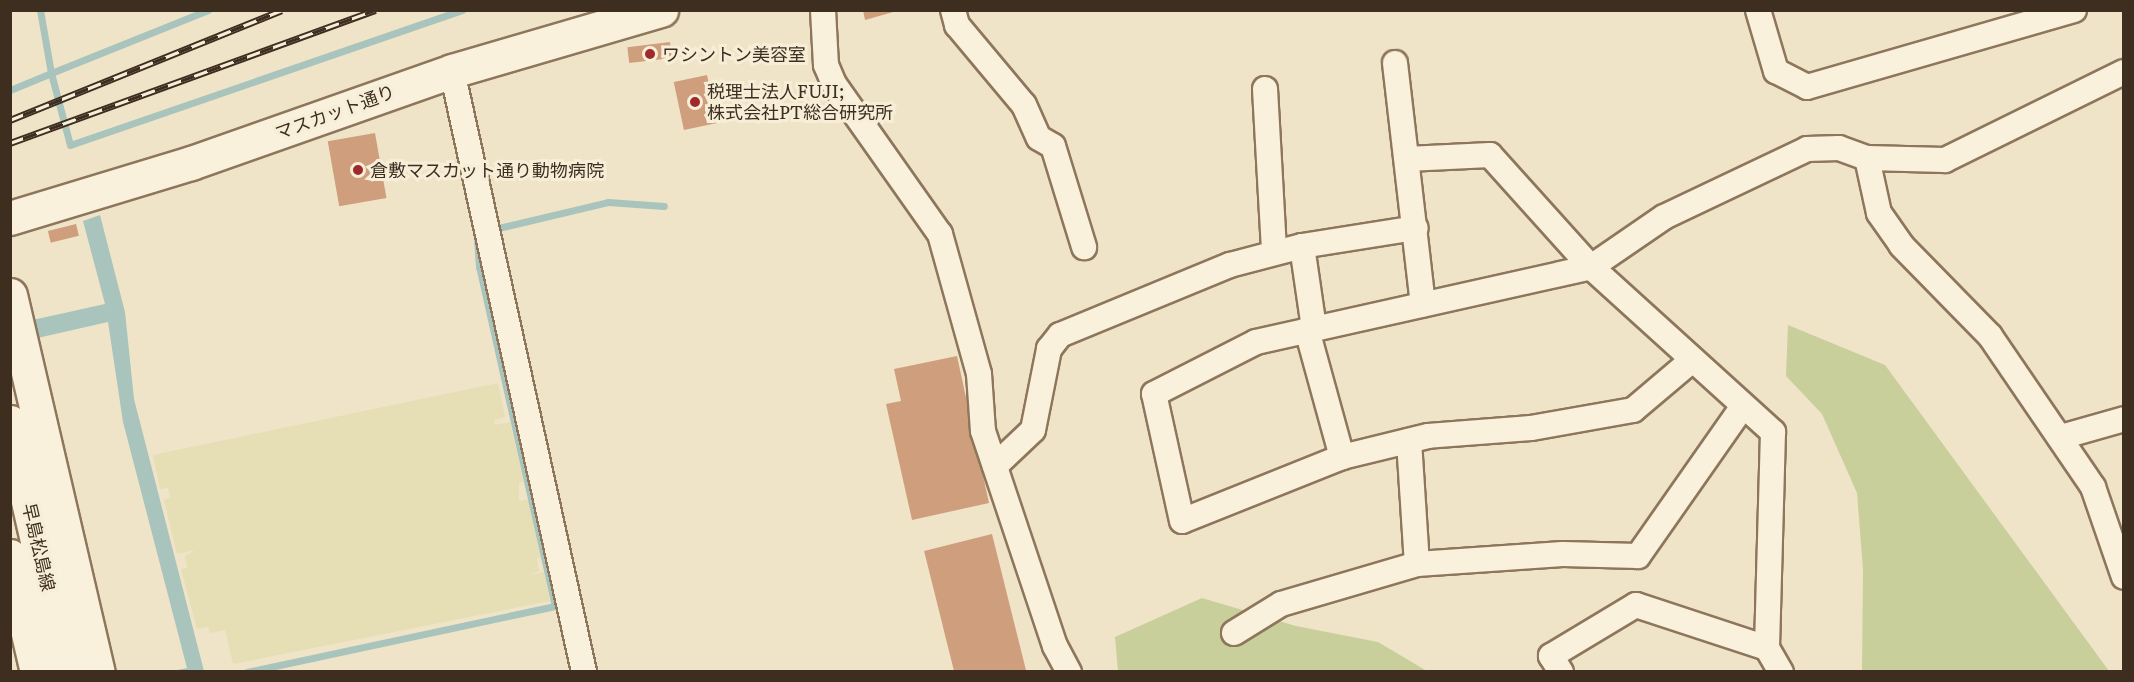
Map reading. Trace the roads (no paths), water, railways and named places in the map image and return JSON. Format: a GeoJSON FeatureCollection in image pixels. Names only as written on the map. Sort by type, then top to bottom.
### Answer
{"type":"FeatureCollection","features":[{"type":"Feature","properties":{"kind":"main road","name":"マスカット通り"},"geometry":{"type":"LineString","coordinates":[[10,218],[191,163],[452,71],[661,10]]}},
{"type":"Feature","properties":{"kind":"main road"},"geometry":{"type":"LineString","coordinates":[[16,320],[98,672]]}},
{"type":"Feature","properties":{"kind":"main road","name":"早島松島線"},"geometry":{"type":"LineString","coordinates":[[10,422],[67,672]]}},
{"type":"Feature","properties":{"kind":"main road","name":"早島松島線"},"geometry":{"type":"LineString","coordinates":[[10,556],[37,672]]}},
{"type":"Feature","properties":{"kind":"street"},"geometry":{"type":"LineString","coordinates":[[823,10],[826,65],[834,84],[940,234],[979,374],[983,431],[1055,646],[1069,672]]}},
{"type":"Feature","properties":{"kind":"street"},"geometry":{"type":"LineString","coordinates":[[953,10],[957,25],[1024,105],[1039,138],[1053,146],[1084,247]]}},
{"type":"Feature","properties":{"kind":"street"},"geometry":{"type":"LineString","coordinates":[[1758,10],[1776,71],[1807,87],[2074,10]]}},
{"type":"Feature","properties":{"kind":"street"},"geometry":{"type":"LineString","coordinates":[[1395,63],[1416,228],[1423,304]]}},
{"type":"Feature","properties":{"kind":"street"},"geometry":{"type":"LineString","coordinates":[[452,71],[485,232],[584,672]]}},
{"type":"Feature","properties":{"kind":"street"},"geometry":{"type":"LineString","coordinates":[[1690,362],[1633,410],[1409,441],[1342,457],[1182,521],[1154,393],[1256,342],[1591,267],[1664,217],[1807,149],[1839,148],[1867,158],[1945,160],[2124,72]]}},
{"type":"Feature","properties":{"kind":"street"},"geometry":{"type":"LineString","coordinates":[[1265,90],[1275,251]]}},
{"type":"Feature","properties":{"kind":"street"},"geometry":{"type":"LineString","coordinates":[[1407,159],[1490,155],[1591,267],[1690,362],[1773,432],[1767,648],[1781,672]]}},
{"type":"Feature","properties":{"kind":"street"},"geometry":{"type":"LineString","coordinates":[[1867,158],[1879,213],[1901,245],[1990,336],[2093,487],[2124,578]]}},
{"type":"Feature","properties":{"kind":"street"},"geometry":{"type":"LineString","coordinates":[[995,466],[1033,430],[1049,349],[1060,335],[1230,265],[1275,251],[1416,228]]}},
{"type":"Feature","properties":{"kind":"street"},"geometry":{"type":"LineString","coordinates":[[1302,246],[1310,329],[1342,457]]}},
{"type":"Feature","properties":{"kind":"street"},"geometry":{"type":"LineString","coordinates":[[1234,633],[1281,604],[1417,564],[1532,555],[1638,556],[1743,406]]}},
{"type":"Feature","properties":{"kind":"street"},"geometry":{"type":"LineString","coordinates":[[2061,437],[2124,419]]}},
{"type":"Feature","properties":{"kind":"street"},"geometry":{"type":"LineString","coordinates":[[1409,441],[1417,564]]}},
{"type":"Feature","properties":{"kind":"street"},"geometry":{"type":"LineString","coordinates":[[1561,672],[1551,656],[1636,605],[1767,648]]}},
{"type":"Feature","properties":{"kind":"water"},"geometry":{"type":"Polygon","coordinates":[[[100,215],[125,312],[134,399],[204,671],[172,671],[187,668],[123,422],[108,322],[11,344],[28,321],[105,304],[83,221],[100,215]]]}},
{"type":"Feature","properties":{"kind":"waterway"},"geometry":{"type":"LineString","coordinates":[[10,90],[51,73],[40,10]]}},
{"type":"Feature","properties":{"kind":"waterway"},"geometry":{"type":"LineString","coordinates":[[208,10],[51,73],[70,145],[462,10]]}},
{"type":"Feature","properties":{"kind":"waterway"},"geometry":{"type":"LineString","coordinates":[[490,230],[608,202],[664,206]]}},
{"type":"Feature","properties":{"kind":"waterway"},"geometry":{"type":"LineString","coordinates":[[247,672],[555,606],[479,267],[477,235]]}},
{"type":"Feature","properties":{"kind":"railway"},"geometry":{"type":"LineString","coordinates":[[10,120],[282,10]]}},
{"type":"Feature","properties":{"kind":"railway"},"geometry":{"type":"LineString","coordinates":[[10,143],[376,10]]}},
{"type":"Feature","properties":{"kind":"place","name":"ワシントン美容室"},"geometry":{"type":"Point","coordinates":[650,54]}},
{"type":"Feature","properties":{"kind":"place","name":"税理士法人FUJI; 株式会社PT総合研究所"},"geometry":{"type":"Point","coordinates":[695,102]}},
{"type":"Feature","properties":{"kind":"place","name":"倉敷マスカット通り動物病院"},"geometry":{"type":"Point","coordinates":[358,170]}}]}
